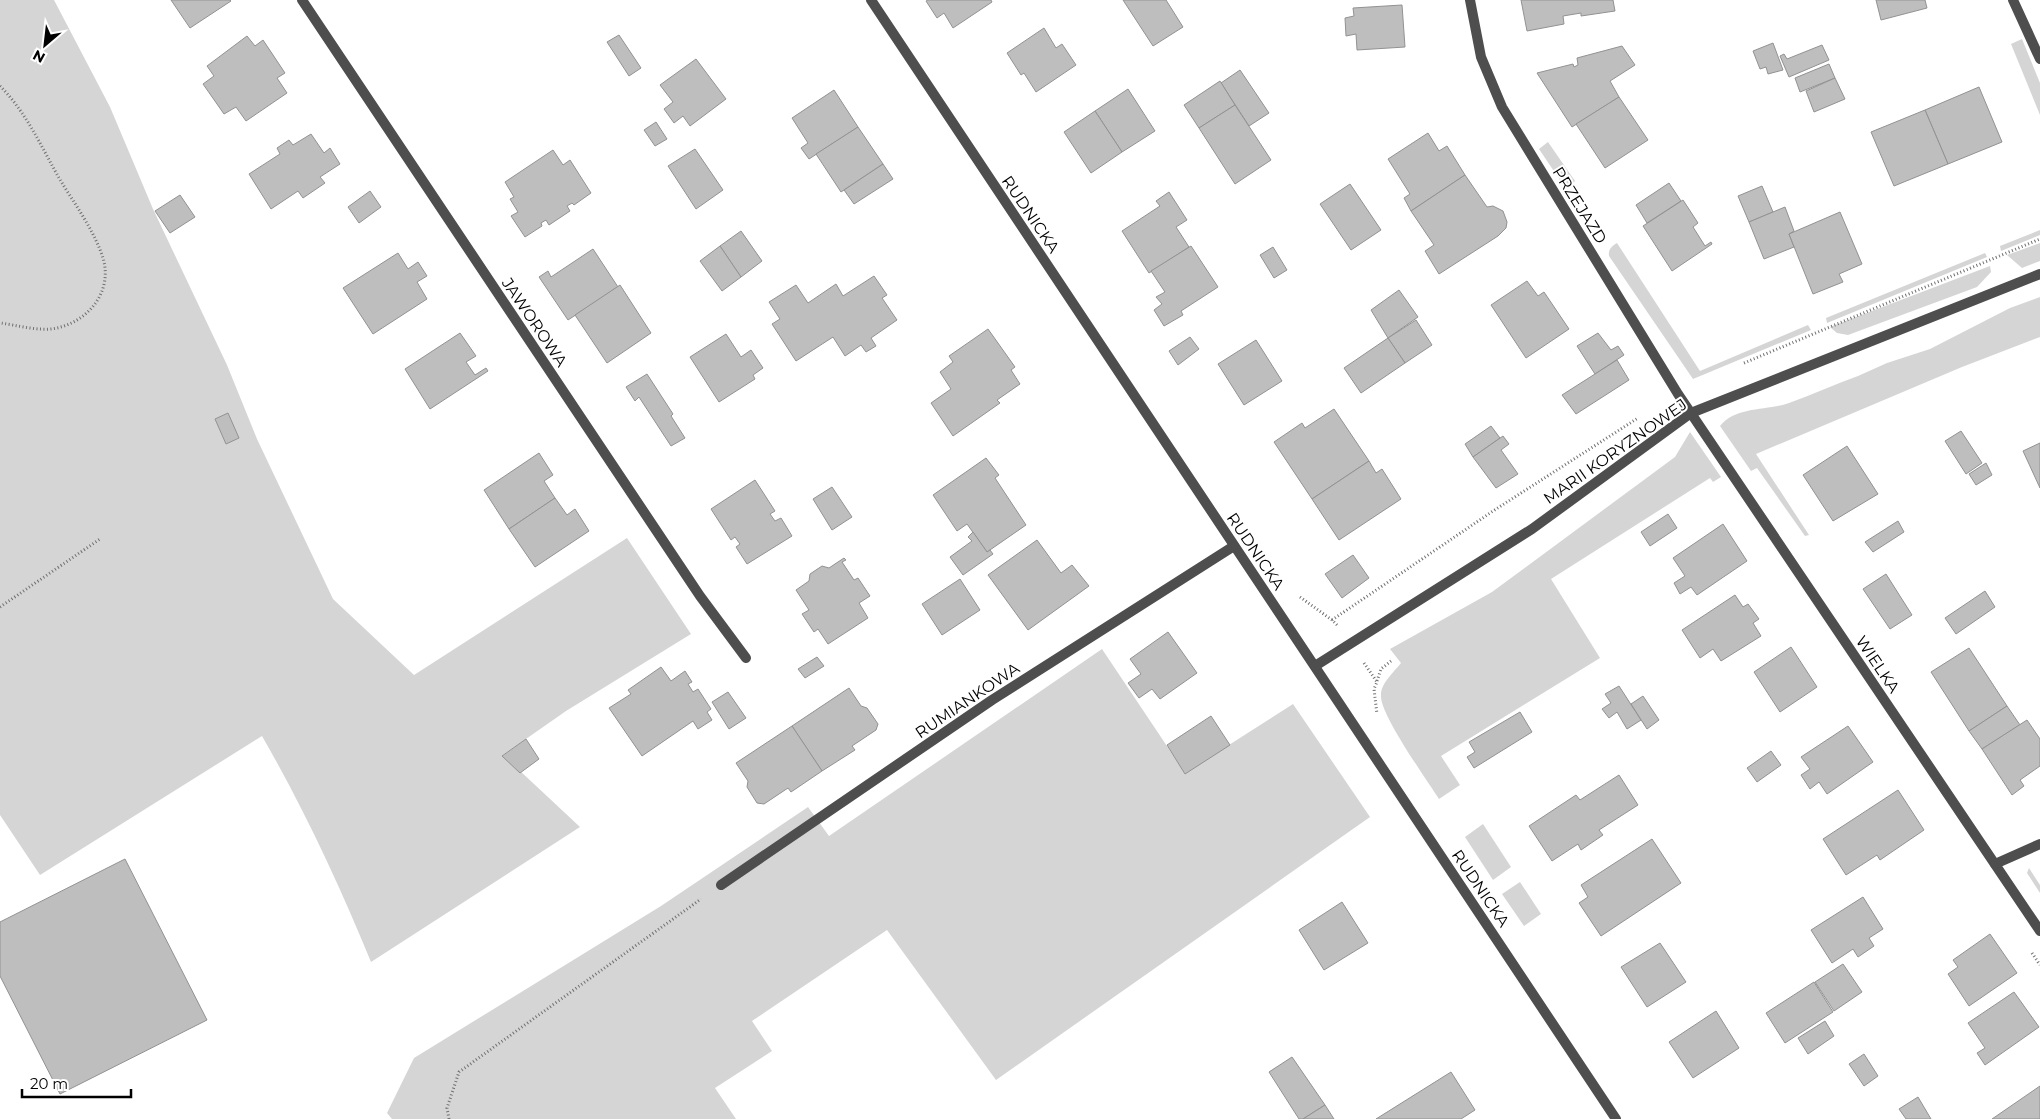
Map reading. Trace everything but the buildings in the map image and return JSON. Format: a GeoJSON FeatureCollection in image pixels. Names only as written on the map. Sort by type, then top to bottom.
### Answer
{"type":"FeatureCollection","features":[{"type":"Feature","properties":{"kind":"street","name":"JAWOROWA"},"geometry":{"type":"LineString","coordinates":[[302,0],[694,588],[746,658]]}},
{"type":"Feature","properties":{"kind":"street","name":"RUDNICKA"},"geometry":{"type":"LineString","coordinates":[[871,0],[1616,1119]]}},
{"type":"Feature","properties":{"kind":"street","name":"PRZEJAZD"},"geometry":{"type":"LineString","coordinates":[[1470,0],[1481,58],[1502,107],[1691,413]]}},
{"type":"Feature","properties":{"kind":"street"},"geometry":{"type":"LineString","coordinates":[[2013,0],[2040,59]]}},
{"type":"Feature","properties":{"kind":"street","name":"MARII KORYZNOWEJ"},"geometry":{"type":"LineString","coordinates":[[1315,666],[1532,528],[1691,413],[2040,274]]}},
{"type":"Feature","properties":{"kind":"street","name":"WIELKA"},"geometry":{"type":"LineString","coordinates":[[1691,413],[2040,932]]}},
{"type":"Feature","properties":{"kind":"street","name":"RUMIANKOWA"},"geometry":{"type":"LineString","coordinates":[[721,885],[992,700],[1234,546]]}},
{"type":"Feature","properties":{"kind":"street"},"geometry":{"type":"LineString","coordinates":[[1995,864],[2040,844]]}},
{"type":"Feature","properties":{"kind":"path"},"geometry":{"type":"LineString","coordinates":[[0,86],[20,108],[95,240],[105,270],[104,285],[100,295],[91,311],[81,318],[55,328],[0,323]]}},
{"type":"Feature","properties":{"kind":"path"},"geometry":{"type":"LineString","coordinates":[[1738,366],[1780,346],[2040,239]]}},
{"type":"Feature","properties":{"kind":"path"},"geometry":{"type":"LineString","coordinates":[[1332,620],[1493,511],[1642,416]]}},
{"type":"Feature","properties":{"kind":"path"},"geometry":{"type":"LineString","coordinates":[[0,607],[100,539]]}},
{"type":"Feature","properties":{"kind":"path"},"geometry":{"type":"LineString","coordinates":[[1377,682],[1381,669],[1390,661]]}},
{"type":"Feature","properties":{"kind":"path"},"geometry":{"type":"LineString","coordinates":[[449,1119],[447,1108],[459,1072],[721,885]]}},
{"type":"Feature","properties":{"kind":"shaded area"},"geometry":{"type":"Polygon","coordinates":[[[0,0],[54,0],[110,107],[153,209],[227,365],[257,439],[333,599],[414,675],[627,538],[691,634],[566,711],[503,755],[580,827],[371,962],[320,847],[262,736],[40,875],[0,815],[0,0]]]}},
{"type":"Feature","properties":{"kind":"shaded area"},"geometry":{"type":"Polygon","coordinates":[[[2022,39],[2040,83],[2040,115],[2011,44],[2022,39]]]}},
{"type":"Feature","properties":{"kind":"shaded area"},"geometry":{"type":"Polygon","coordinates":[[[1548,142],[1575,181],[1566,189],[1539,149],[1548,142]]]}},
{"type":"Feature","properties":{"kind":"shaded area"},"geometry":{"type":"Polygon","coordinates":[[[2040,230],[2040,235],[2001,251],[2000,246],[2040,230]]]}},
{"type":"Feature","properties":{"kind":"shaded area"},"geometry":{"type":"Polygon","coordinates":[[[1617,243],[1700,371],[1808,325],[1811,330],[1693,379],[1609,256],[1609,251],[1617,243]]]}},
{"type":"Feature","properties":{"kind":"shaded area"},"geometry":{"type":"Polygon","coordinates":[[[2040,243],[2040,261],[2022,268],[2007,255],[2040,243]]]}},
{"type":"Feature","properties":{"kind":"shaded area"},"geometry":{"type":"Polygon","coordinates":[[[1985,253],[1987,257],[1827,323],[1826,318],[1985,253]]]}},
{"type":"Feature","properties":{"kind":"shaded area"},"geometry":{"type":"Polygon","coordinates":[[[1990,266],[1991,272],[1977,287],[1848,335],[1837,333],[1830,327],[1990,266]]]}},
{"type":"Feature","properties":{"kind":"shaded area"},"geometry":{"type":"Polygon","coordinates":[[[2040,297],[2040,337],[1962,367],[1756,454],[1809,535],[1805,536],[1757,468],[1751,471],[1720,426],[1734,415],[1789,403],[1887,363],[1930,349],[2010,308],[2040,297]]]}},
{"type":"Feature","properties":{"kind":"shaded area"},"geometry":{"type":"Polygon","coordinates":[[[1690,432],[1721,477],[1713,482],[1710,478],[1551,579],[1600,658],[1441,756],[1460,785],[1439,799],[1395,731],[1382,704],[1383,686],[1401,663],[1390,649],[1492,592],[1675,457],[1690,432]]]}},
{"type":"Feature","properties":{"kind":"shaded area"},"geometry":{"type":"Polygon","coordinates":[[[1102,649],[1185,773],[1293,704],[1370,817],[996,1080],[887,930],[752,1021],[772,1051],[715,1088],[736,1119],[392,1119],[387,1113],[414,1058],[661,906],[808,807],[829,836],[1102,649]]]}},
{"type":"Feature","properties":{"kind":"shaded area"},"geometry":{"type":"Polygon","coordinates":[[[1483,824],[1511,867],[1493,880],[1465,837],[1483,824]]]}},
{"type":"Feature","properties":{"kind":"shaded area"},"geometry":{"type":"Polygon","coordinates":[[[2029,868],[2040,885],[2040,893],[2027,873],[2029,868]]]}},
{"type":"Feature","properties":{"kind":"shaded area"},"geometry":{"type":"Polygon","coordinates":[[[1520,882],[1541,914],[1524,926],[1502,894],[1520,882]]]}}]}
